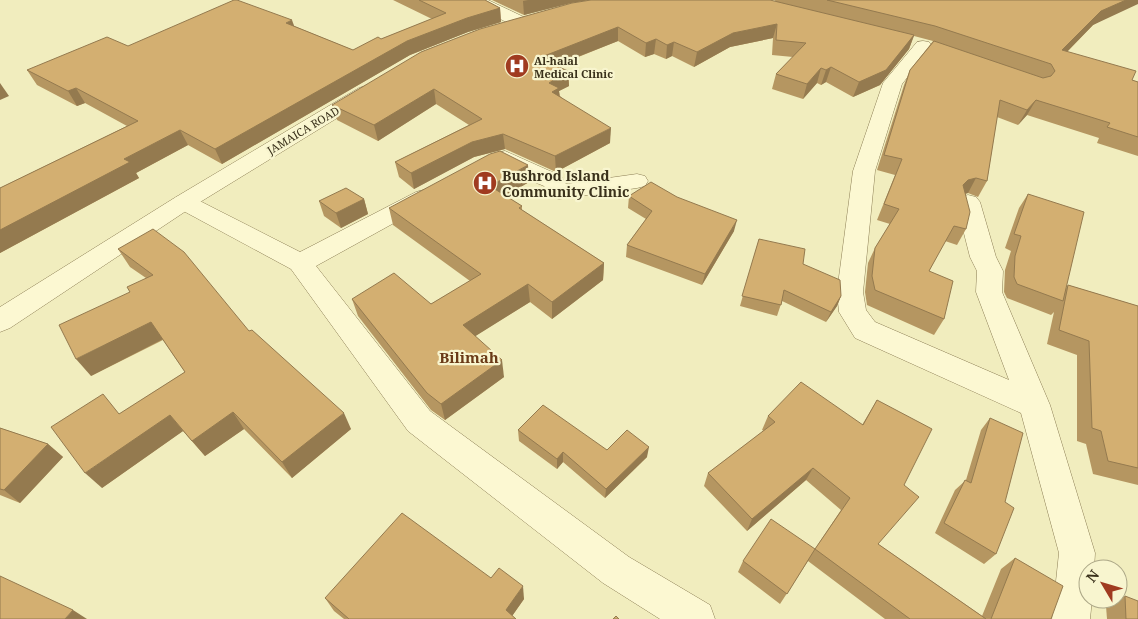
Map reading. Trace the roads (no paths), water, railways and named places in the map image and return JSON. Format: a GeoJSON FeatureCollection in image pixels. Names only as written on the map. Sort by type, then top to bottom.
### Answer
{"type":"FeatureCollection","features":[{"type":"Feature","properties":{"kind":"street"},"geometry":{"type":"LineString","coordinates":[[475,0],[530,21],[494,32]]}},
{"type":"Feature","properties":{"kind":"street"},"geometry":{"type":"LineString","coordinates":[[923,47],[893,83],[864,171],[850,292],[853,312],[865,330],[1034,405]]}},
{"type":"Feature","properties":{"kind":"street","name":"JAMAICA ROAD"},"geometry":{"type":"LineString","coordinates":[[0,321],[184,202],[384,81]]}},
{"type":"Feature","properties":{"kind":"street"},"geometry":{"type":"LineString","coordinates":[[476,168],[505,158],[553,182],[559,192],[637,181]]}},
{"type":"Feature","properties":{"kind":"street"},"geometry":{"type":"LineString","coordinates":[[300,263],[447,185]]}},
{"type":"Feature","properties":{"kind":"street"},"geometry":{"type":"LineString","coordinates":[[184,202],[300,263],[419,421],[616,570],[696,619]]}},
{"type":"Feature","properties":{"kind":"street"},"geometry":{"type":"LineString","coordinates":[[968,202],[990,271],[989,292],[1034,405],[1077,553],[1071,619]]}},
{"type":"Feature","properties":{"kind":"place","name":"Al-halal Medical Clinic"},"geometry":{"type":"Point","coordinates":[517,66]}},
{"type":"Feature","properties":{"kind":"place","name":"Bushrod Island Community Clinic"},"geometry":{"type":"Point","coordinates":[485,183]}},
{"type":"Feature","properties":{"kind":"district","name":"Bilimah"},"geometry":{"type":"Point","coordinates":[469,357]}}]}
